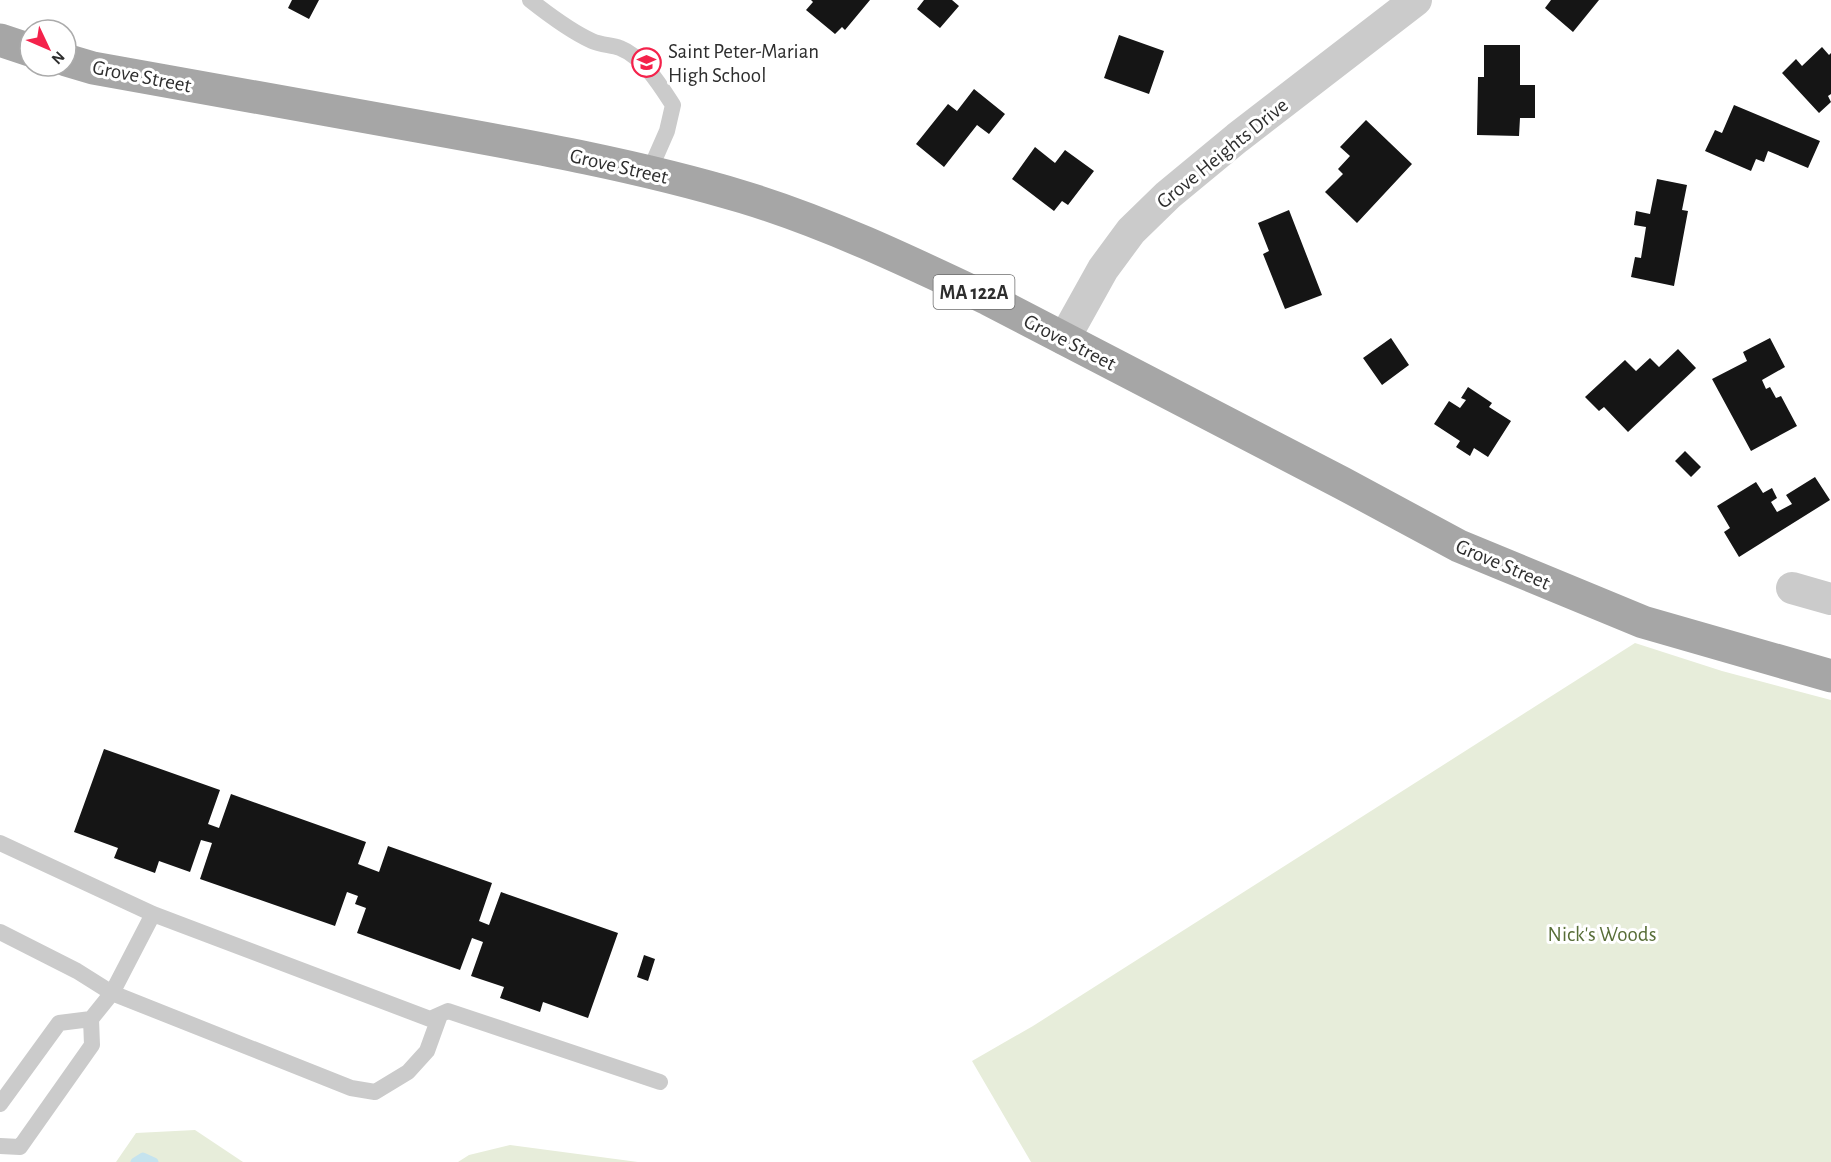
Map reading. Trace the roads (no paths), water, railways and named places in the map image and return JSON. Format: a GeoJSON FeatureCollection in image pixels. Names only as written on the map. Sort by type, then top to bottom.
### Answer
{"type":"FeatureCollection","features":[{"type":"Feature","properties":{"kind":"main road"},"geometry":{"type":"LineString","coordinates":[[0,40],[18,46]]}},
{"type":"Feature","properties":{"kind":"main road","name":"Grove Street"},"geometry":{"type":"LineString","coordinates":[[78,64],[615,163],[744,197],[806,219],[929,270],[1469,551],[1643,622],[1831,676]]}},
{"type":"Feature","properties":{"kind":"street","name":"Grove Heights Drive"},"geometry":{"type":"LineString","coordinates":[[1064,339],[1110,260],[1131,231],[1168,195],[1237,138],[1416,0]]}},
{"type":"Feature","properties":{"kind":"street"},"geometry":{"type":"LineString","coordinates":[[1792,588],[1831,599]]}},
{"type":"Feature","properties":{"kind":"lane"},"geometry":{"type":"LineString","coordinates":[[530,0],[567,27],[594,42],[622,48],[647,67],[660,84],[673,105],[667,131],[649,172]]}},
{"type":"Feature","properties":{"kind":"lane"},"geometry":{"type":"LineString","coordinates":[[0,843],[153,914],[430,1019],[448,1011],[660,1082]]}},
{"type":"Feature","properties":{"kind":"lane"},"geometry":{"type":"LineString","coordinates":[[0,1146],[20,1147],[92,1045],[91,1019],[112,993],[153,914]]}},
{"type":"Feature","properties":{"kind":"lane"},"geometry":{"type":"LineString","coordinates":[[0,932],[77,971],[112,993],[351,1088],[375,1092],[408,1072],[427,1051],[440,1015]]}},
{"type":"Feature","properties":{"kind":"lane"},"geometry":{"type":"LineString","coordinates":[[0,1104],[59,1023],[91,1019]]}},
{"type":"Feature","properties":{"kind":"waterway"},"geometry":{"type":"LineString","coordinates":[[135,1162],[143,1157],[154,1162]]}},
{"type":"Feature","properties":{"kind":"place","name":"Saint Peter-Marian High School"},"geometry":{"type":"Point","coordinates":[647,63]}},
{"type":"Feature","properties":{"kind":"park label","name":"Nick's Woods"},"geometry":{"type":"Point","coordinates":[1602,934]}}]}
